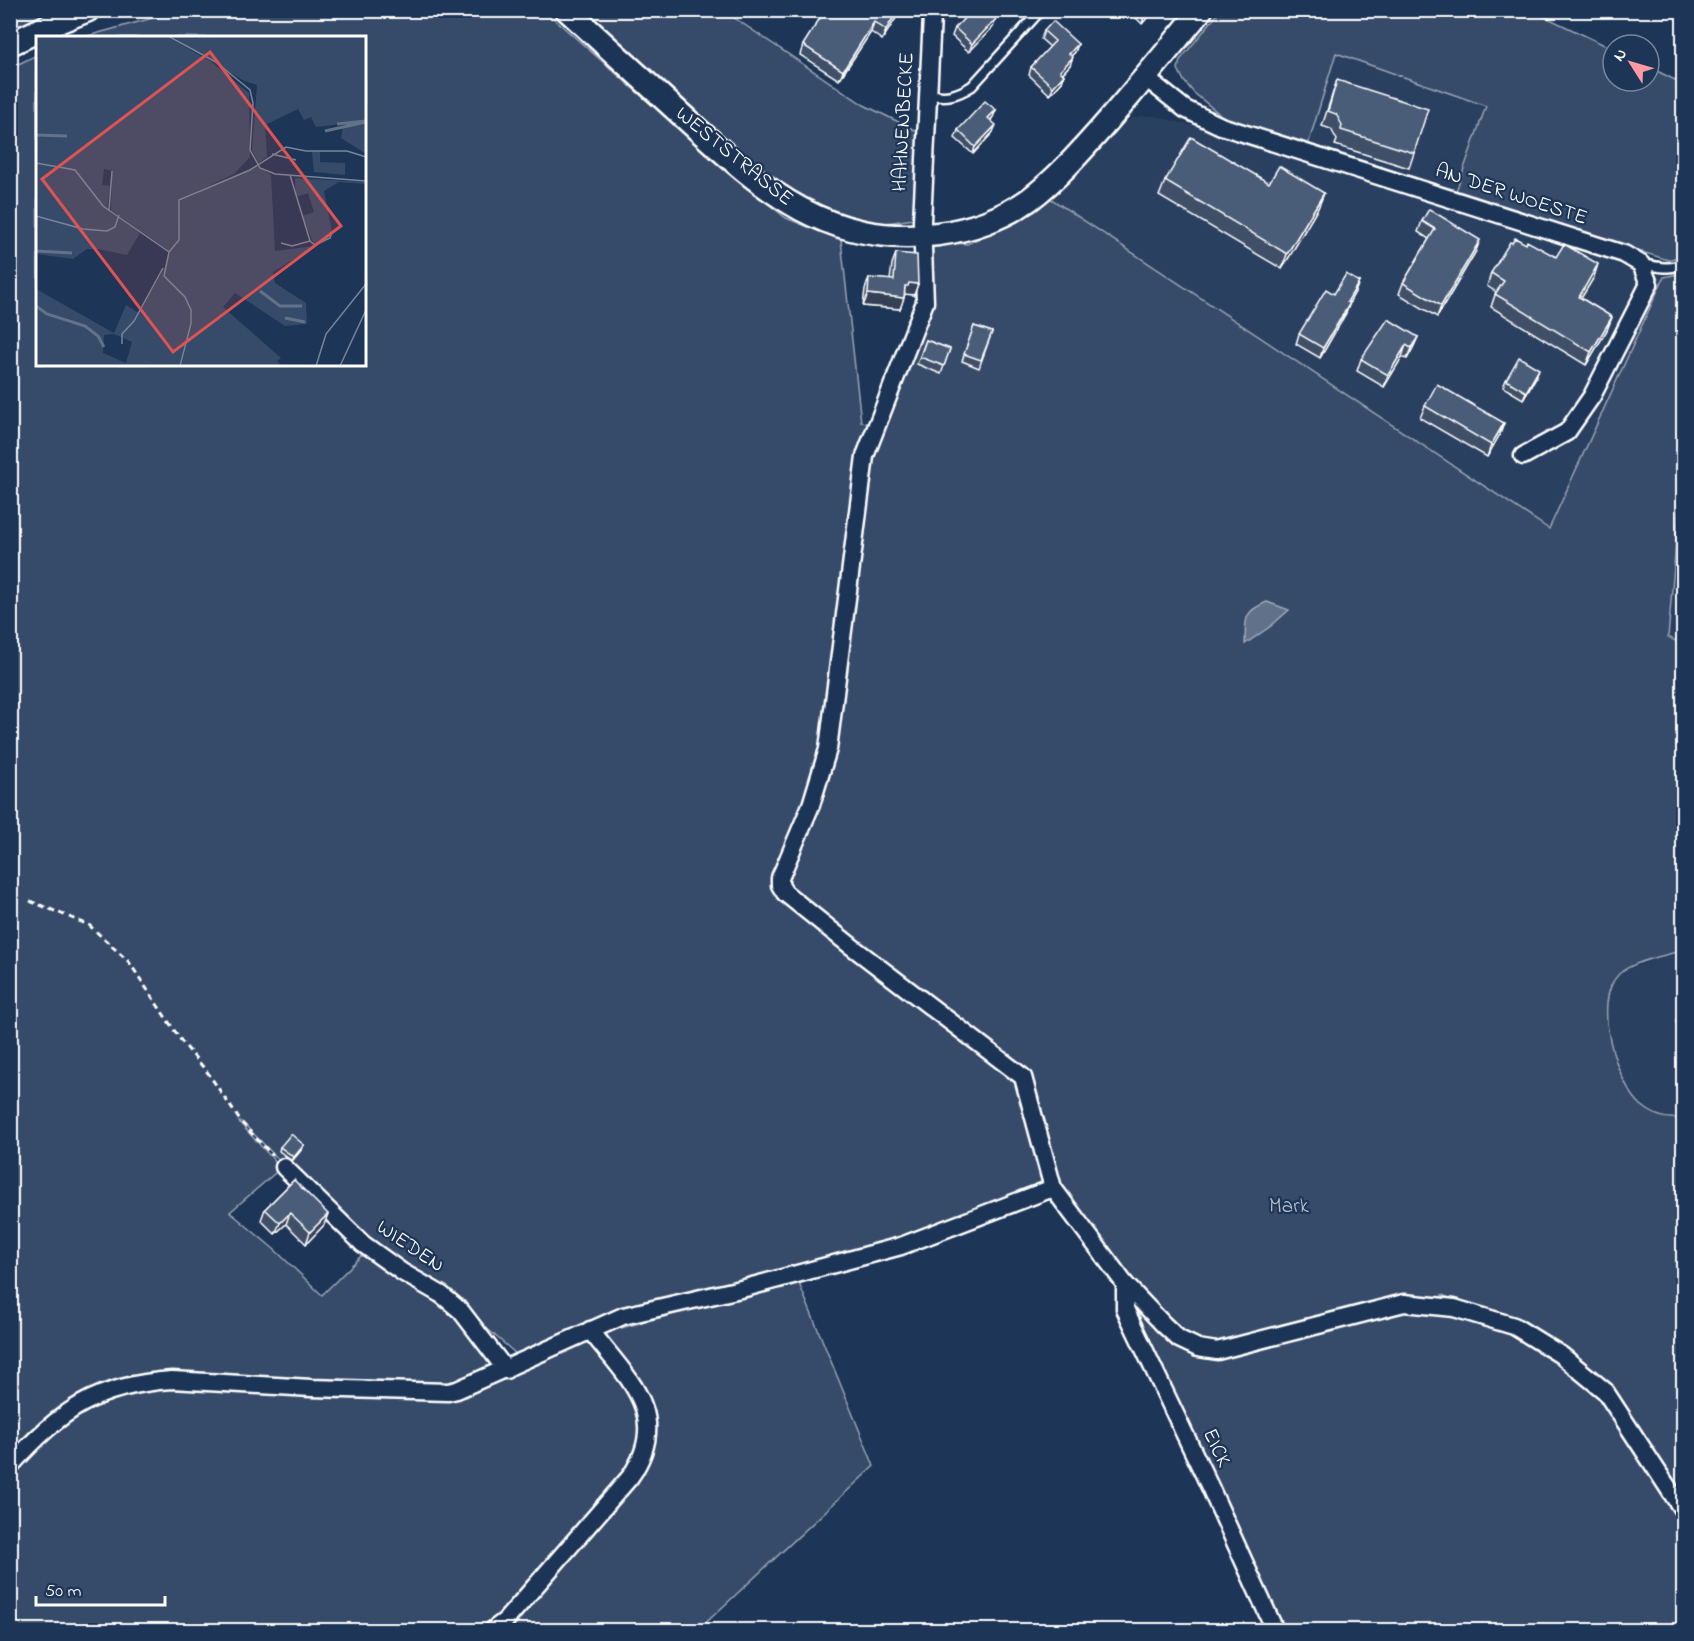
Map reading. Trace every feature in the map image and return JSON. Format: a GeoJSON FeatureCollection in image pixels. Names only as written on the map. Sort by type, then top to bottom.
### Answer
{"type":"FeatureCollection","features":[{"type":"Feature","properties":{"kind":"main road"},"geometry":{"type":"LineString","coordinates":[[10,44],[88,10]]}},
{"type":"Feature","properties":{"kind":"main road","name":"WESTSTRASSE"},"geometry":{"type":"LineString","coordinates":[[567,10],[734,163],[799,210],[828,223],[854,230],[881,235],[924,236],[959,231],[977,225],[1012,211],[1031,198],[1063,170],[1146,78],[1201,10]]}},
{"type":"Feature","properties":{"kind":"street","name":"HAHNENBECKE"},"geometry":{"type":"LineString","coordinates":[[934,10],[922,221],[925,302],[866,456],[828,748],[812,805],[780,878],[780,885],[784,893],[851,946],[1023,1077],[1053,1188]]}},
{"type":"Feature","properties":{"kind":"street","name":"AN DER WOESTE"},"geometry":{"type":"LineString","coordinates":[[1146,78],[1185,109],[1221,126],[1624,254],[1641,264]]}},
{"type":"Feature","properties":{"kind":"street"},"geometry":{"type":"LineString","coordinates":[[1523,456],[1567,432],[1592,396],[1649,284],[1641,264]]}},
{"type":"Feature","properties":{"kind":"street","name":"WIEDEN"},"geometry":{"type":"LineString","coordinates":[[284,1167],[363,1244],[402,1272],[441,1295],[461,1311],[506,1370]]}},
{"type":"Feature","properties":{"kind":"street"},"geometry":{"type":"LineString","coordinates":[[10,1466],[35,1438],[75,1407],[102,1393],[128,1386],[172,1380],[311,1388],[448,1392],[506,1370],[623,1316],[745,1288],[901,1246],[1053,1188],[1125,1284],[1179,1339],[1198,1348],[1217,1351],[1404,1303],[1454,1308],[1514,1326],[1561,1355],[1605,1392],[1683,1512]]}},
{"type":"Feature","properties":{"kind":"street","name":"EICK"},"geometry":{"type":"LineString","coordinates":[[1125,1284],[1125,1309],[1275,1630]]}},
{"type":"Feature","properties":{"kind":"street"},"geometry":{"type":"LineString","coordinates":[[493,1630],[505,1621],[630,1477],[644,1453],[648,1421],[640,1396],[590,1330]]}},
{"type":"Feature","properties":{"kind":"lane"},"geometry":{"type":"LineString","coordinates":[[928,94],[940,97],[951,96],[972,86],[1041,10]]}},
{"type":"Feature","properties":{"kind":"lane"},"geometry":{"type":"LineString","coordinates":[[1641,264],[1668,268],[1681,265],[1683,262]]}},
{"type":"Feature","properties":{"kind":"path"},"geometry":{"type":"LineString","coordinates":[[30,901],[89,925],[129,962],[182,1042],[208,1073],[241,1122],[284,1167]]}},
{"type":"Feature","properties":{"kind":"shaded area"},"geometry":{"type":"Polygon","coordinates":[[[1336,53],[1486,106],[1448,209],[1664,277],[1549,529],[1050,198],[1122,125],[1140,116],[1154,116],[1218,132],[1307,148],[1336,53]]]}},
{"type":"Feature","properties":{"kind":"shaded area"},"geometry":{"type":"Polygon","coordinates":[[[1683,458],[1683,645],[1668,638],[1683,458]]]}},
{"type":"Feature","properties":{"kind":"shaded area"},"geometry":{"type":"Polygon","coordinates":[[[1267,602],[1289,610],[1245,644],[1245,629],[1249,613],[1267,602]]]}},
{"type":"Feature","properties":{"kind":"shaded area"},"geometry":{"type":"Polygon","coordinates":[[[1683,950],[1683,1117],[1672,1120],[1648,1110],[1640,1104],[1628,1088],[1608,1032],[1607,999],[1613,981],[1627,969],[1683,950]]]}},
{"type":"Feature","properties":{"kind":"green space"},"geometry":{"type":"Polygon","coordinates":[[[11,10],[62,11],[11,33],[11,10]]]}},
{"type":"Feature","properties":{"kind":"green space"},"geometry":{"type":"Polygon","coordinates":[[[178,11],[545,11],[723,168],[786,218],[841,240],[861,422],[875,424],[861,456],[820,747],[807,806],[771,873],[774,891],[1019,1079],[1050,1187],[896,1240],[517,1355],[473,1316],[396,1262],[285,1166],[242,1122],[239,1122],[281,1168],[230,1212],[275,1250],[322,1295],[366,1251],[456,1318],[500,1368],[455,1387],[192,1383],[178,1389],[454,1395],[590,1336],[625,1380],[644,1421],[636,1465],[491,1630],[11,1630],[10,68],[36,55],[36,366],[366,366],[366,36],[88,36],[178,11]]]}},
{"type":"Feature","properties":{"kind":"green space"},"geometry":{"type":"Polygon","coordinates":[[[586,11],[724,11],[864,105],[921,133],[914,219],[886,223],[857,221],[807,200],[776,183],[586,11]]]}},
{"type":"Feature","properties":{"kind":"green space"},"geometry":{"type":"Polygon","coordinates":[[[1220,11],[1533,11],[1601,43],[1601,93],[1661,93],[1661,73],[1683,84],[1683,250],[1678,257],[1668,260],[1455,194],[1486,106],[1336,53],[1307,148],[1227,120],[1194,93],[1184,81],[1178,69],[1180,60],[1220,11]]]}},
{"type":"Feature","properties":{"kind":"green space","name":"Mark"},"geometry":{"type":"Polygon","coordinates":[[[1050,198],[1549,529],[1664,277],[1683,273],[1683,458],[1668,637],[1684,645],[1683,950],[1641,962],[1619,974],[1611,986],[1607,1003],[1607,1021],[1616,1061],[1632,1094],[1641,1105],[1656,1115],[1667,1118],[1683,1117],[1683,1502],[1608,1389],[1516,1323],[1442,1295],[1451,1311],[1509,1328],[1557,1357],[1601,1395],[1683,1520],[1683,1630],[1277,1630],[1132,1316],[1131,1286],[1055,1186],[1027,1075],[785,886],[817,807],[871,458],[928,302],[929,241],[967,244],[1034,212],[1050,198]]]}},
{"type":"Feature","properties":{"kind":"green space"},"geometry":{"type":"Polygon","coordinates":[[[798,1281],[874,1466],[698,1630],[496,1630],[642,1467],[653,1420],[595,1335],[798,1281]]]}},
{"type":"Feature","properties":{"kind":"building"},"geometry":{"type":"Polygon","coordinates":[[[825,10],[898,10],[886,30],[874,22],[843,71],[803,45],[825,10]]]}},
{"type":"Feature","properties":{"kind":"building"},"geometry":{"type":"Polygon","coordinates":[[[972,10],[986,10],[996,19],[972,44],[955,28],[972,10]]]}},
{"type":"Feature","properties":{"kind":"building"},"geometry":{"type":"Polygon","coordinates":[[[1139,10],[1150,10],[1144,16],[1139,10]]]}},
{"type":"Feature","properties":{"kind":"building"},"geometry":{"type":"Polygon","coordinates":[[[1053,21],[1078,44],[1069,54],[1073,57],[1060,71],[1064,75],[1053,87],[1031,67],[1055,41],[1044,31],[1053,21]]]}},
{"type":"Feature","properties":{"kind":"building"},"geometry":{"type":"Polygon","coordinates":[[[1337,80],[1428,109],[1414,153],[1341,130],[1342,125],[1336,114],[1328,111],[1337,80]]]}},
{"type":"Feature","properties":{"kind":"building"},"geometry":{"type":"Polygon","coordinates":[[[985,101],[996,110],[988,118],[996,125],[975,147],[958,130],[985,101]]]}},
{"type":"Feature","properties":{"kind":"building"},"geometry":{"type":"Polygon","coordinates":[[[1191,137],[1269,183],[1279,166],[1324,193],[1287,254],[1165,181],[1191,137]]]}},
{"type":"Feature","properties":{"kind":"building"},"geometry":{"type":"Polygon","coordinates":[[[1429,209],[1480,240],[1441,306],[1403,283],[1435,229],[1422,221],[1429,209]]]}},
{"type":"Feature","properties":{"kind":"building"},"geometry":{"type":"Polygon","coordinates":[[[1515,238],[1526,244],[1527,241],[1556,257],[1564,244],[1598,264],[1579,297],[1612,317],[1591,352],[1495,294],[1504,281],[1491,273],[1510,242],[1512,243],[1515,238]]]}},
{"type":"Feature","properties":{"kind":"building"},"geometry":{"type":"Polygon","coordinates":[[[896,253],[917,255],[918,284],[909,283],[905,286],[904,298],[868,294],[869,278],[894,280],[896,253]]]}},
{"type":"Feature","properties":{"kind":"building"},"geometry":{"type":"Polygon","coordinates":[[[1346,274],[1359,282],[1347,302],[1350,303],[1323,348],[1299,334],[1326,289],[1334,294],[1346,274]]]}},
{"type":"Feature","properties":{"kind":"building"},"geometry":{"type":"Polygon","coordinates":[[[1388,319],[1418,337],[1411,348],[1406,345],[1388,375],[1361,359],[1388,319]]]}},
{"type":"Feature","properties":{"kind":"building"},"geometry":{"type":"Polygon","coordinates":[[[974,326],[992,332],[981,360],[964,354],[974,326]]]}},
{"type":"Feature","properties":{"kind":"building"},"geometry":{"type":"Polygon","coordinates":[[[926,340],[950,349],[944,366],[920,357],[926,340]]]}},
{"type":"Feature","properties":{"kind":"building"},"geometry":{"type":"Polygon","coordinates":[[[1519,357],[1539,369],[1526,392],[1506,380],[1519,357]]]}},
{"type":"Feature","properties":{"kind":"building"},"geometry":{"type":"Polygon","coordinates":[[[1437,384],[1504,423],[1491,445],[1425,406],[1437,384]]]}},
{"type":"Feature","properties":{"kind":"building"},"geometry":{"type":"Polygon","coordinates":[[[291,1134],[304,1145],[294,1157],[280,1147],[291,1134]]]}},
{"type":"Feature","properties":{"kind":"building"},"geometry":{"type":"Polygon","coordinates":[[[294,1180],[328,1214],[310,1232],[290,1213],[280,1223],[265,1209],[294,1180]]]}}]}
